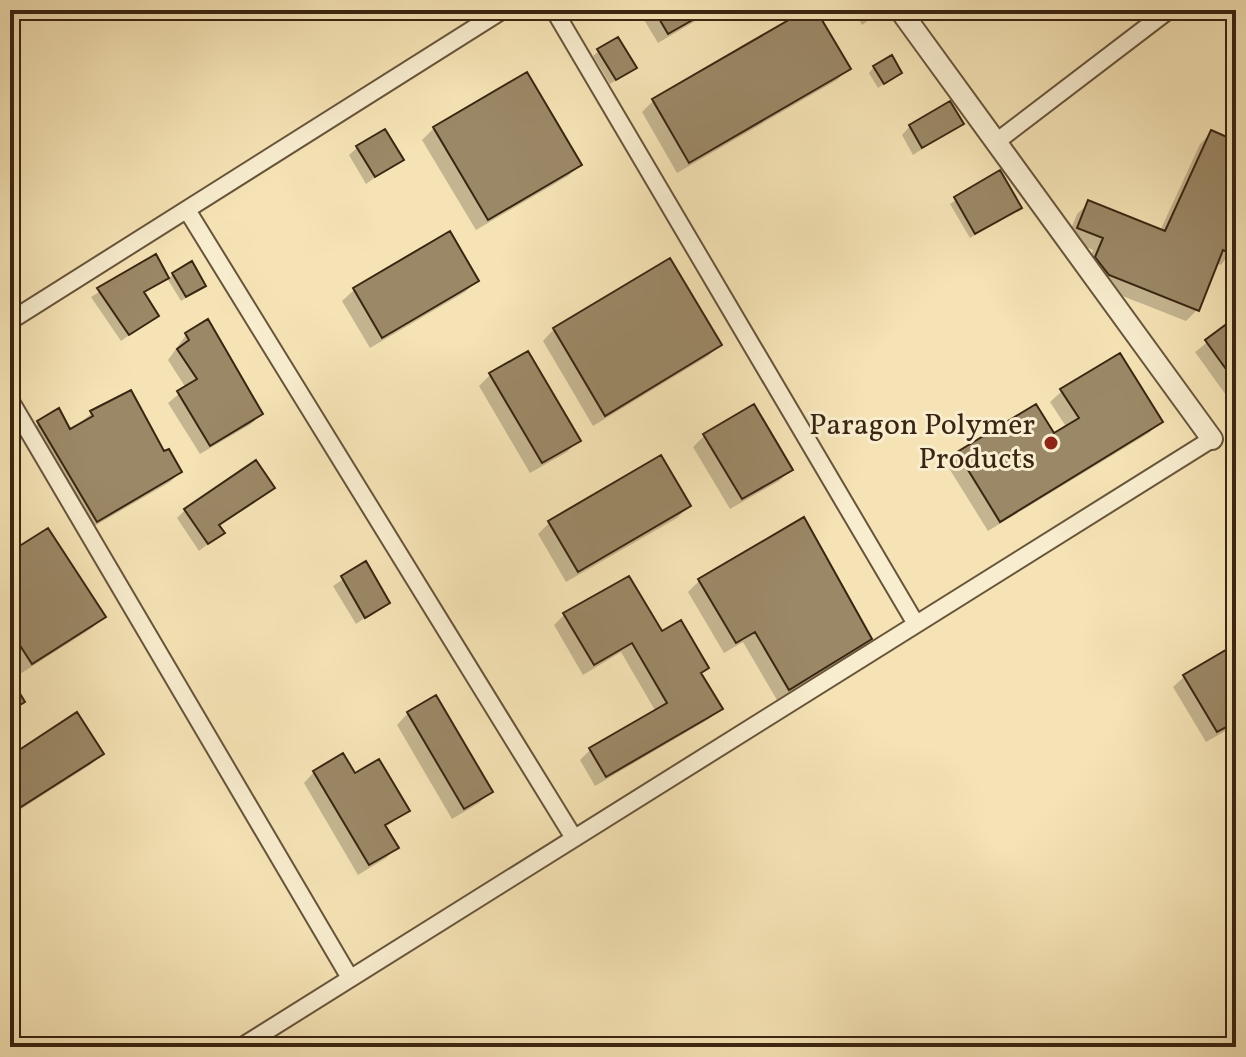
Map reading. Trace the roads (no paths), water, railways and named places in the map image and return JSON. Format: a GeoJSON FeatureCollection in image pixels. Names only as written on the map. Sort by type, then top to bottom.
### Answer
{"type":"FeatureCollection","features":[{"type":"Feature","properties":{"kind":"street"},"geometry":{"type":"LineString","coordinates":[[10,321],[503,10]]}},
{"type":"Feature","properties":{"kind":"street"},"geometry":{"type":"LineString","coordinates":[[554,10],[916,624]]}},
{"type":"Feature","properties":{"kind":"street"},"geometry":{"type":"LineString","coordinates":[[241,1047],[1212,439],[900,10]]}},
{"type":"Feature","properties":{"kind":"street"},"geometry":{"type":"LineString","coordinates":[[996,142],[1169,10]]}},
{"type":"Feature","properties":{"kind":"street"},"geometry":{"type":"LineString","coordinates":[[187,210],[574,838]]}},
{"type":"Feature","properties":{"kind":"street"},"geometry":{"type":"LineString","coordinates":[[10,400],[350,978]]}},
{"type":"Feature","properties":{"kind":"place","name":"Paragon Polymer Products"},"geometry":{"type":"Point","coordinates":[1051,443]}}]}
